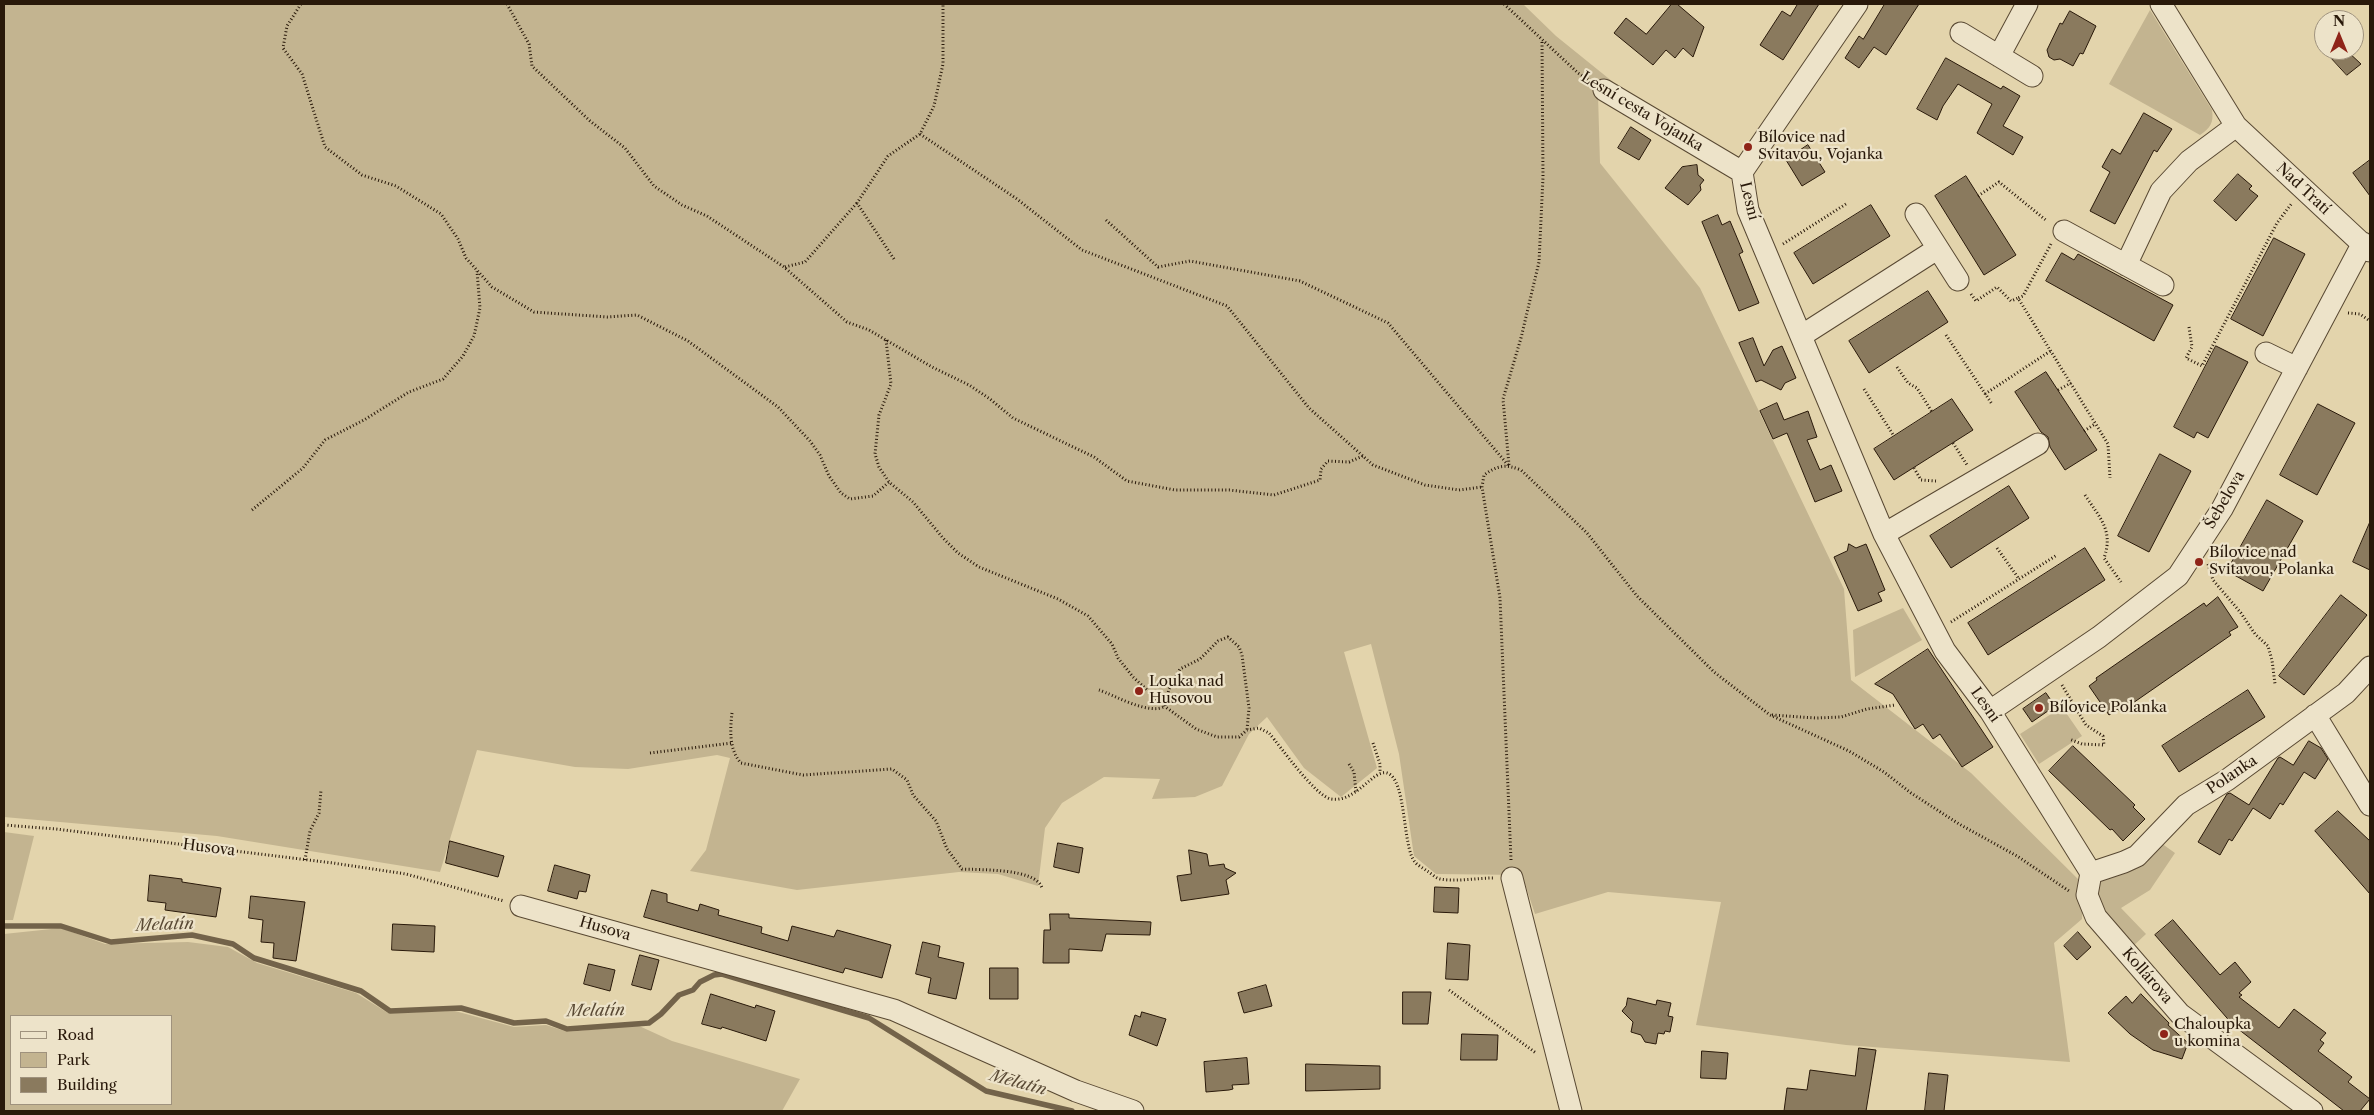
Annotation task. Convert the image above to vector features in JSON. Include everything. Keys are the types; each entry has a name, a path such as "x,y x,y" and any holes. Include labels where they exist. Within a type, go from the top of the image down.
{"street":[{"name":"Lesní","path":"1857,4 1742,172 1748,210 1884,534 1946,651 1990,711 2091,873"},
{"path":"1999,56 2028,4"},
{"name":"Nad Tratí","path":"2162,4 2236,126 2366,247"},
{"path":"1961,33 2032,76"},
{"name":"Lesní cesta Vojanka","path":"1604,90 1742,172"},
{"path":"2126,265 2161,191 2189,161 2236,126"},
{"path":"1916,214 1958,280"},
{"path":"2061,229 2162,285"},
{"name":"Šebelova","path":"1990,711 2099,638 2178,576 2222,509 2297,368 2366,247"},
{"path":"1801,336 1938,249"},
{"path":"2266,353 2297,368"},
{"path":"1884,534 2038,444"},
{"name":"Polanka","path":"2091,873 2137,856 2186,805 2227,780 2346,694 2370,667"},
{"path":"2315,715 2370,805"},
{"path":"2086,895 2091,873"},
{"path":"1512,878 1571,1111"},
{"name":"Kollárova","path":"2086,895 2096,918 2180,1014 2312,1111"},
{"name":"Husova","path":"522,906 894,1010 1076,1091 1133,1111"}],"path":[{"path":"301,4 287,26 283,48 302,74 325,147 362,175 396,186 441,214 458,239 466,258 492,288 534,312 607,316 637,315 688,341 778,407 810,441 820,454 829,476 841,493 850,499 873,496 889,482"},
{"path":"507,4 529,44 532,66 584,116 625,148 654,186 682,205 707,216 784,268 847,322 868,330 969,385 1013,418 1094,457 1127,481 1175,490 1228,490 1274,495 1320,480 1321,469 1328,461 1348,462 1363,456"},
{"path":"784,268 805,262 857,203 888,156 920,134 934,106 943,64 944,4"},
{"name":"Lesní cesta Vojanka","path":"1504,4 1578,73 1604,90"},
{"path":"1509,466 1503,400 1521,338 1539,262 1544,177 1542,40"},
{"path":"920,134 1017,199 1082,250 1227,306 1309,408 1373,465 1425,484 1459,490 1482,487"},
{"path":"1958,280 1963,283 1976,301 1997,287 2011,301 2024,296 2061,229 2044,220 1999,182 1978,196"},
{"path":"857,203 894,259"},
{"path":"1782,245 1846,204"},
{"path":"1106,220 1158,267 1190,261 1300,281 1388,323 1509,466"},
{"path":"2189,327 2192,347 2186,358 2202,366 2277,223"},
{"path":"252,510 303,468 325,440 364,420 409,392 443,379 463,356 474,336 480,308 477,270"},
{"path":"2018,298 2052,350 2108,444 2110,478"},
{"path":"2347,312 2360,314 2370,321"},
{"path":"1946,335 1992,404"},
{"path":"886,340 891,384 879,415 875,454 881,472 889,482 908,497 943,538 970,562 1058,599 1088,616 1112,644 1124,668 1165,706 1196,728 1212,736 1239,737 1247,730 1259,728 1269,733 1317,792 1328,799 1341,800 1356,793 1380,773 1387,773 1393,777 1403,807 1410,852 1415,862 1438,879 1512,878 1500,598 1482,487 1484,474 1496,466 1509,466 1521,470 1587,533 1637,596 1714,672 1770,715 1849,751 1884,772 1911,793 1959,824 2017,856 2066,890 2086,895"},
{"path":"1985,394 2052,350"},
{"path":"1897,367 1908,383 1917,388 1932,412"},
{"path":"2058,390 2071,383"},
{"path":"1864,389 1894,436"},
{"path":"2084,431 2095,424"},
{"path":"1953,443 1971,472"},
{"path":"1914,468 1921,480 1940,481"},
{"path":"2085,494 2107,530 2108,546 2104,558 2121,582"},
{"path":"1997,548 2019,579"},
{"path":"1946,625 2058,555"},
{"path":"2208,564 2213,580 2256,634 2268,646 2275,684"},
{"path":"1165,706 1169,689 1180,669 1200,659 1218,641 1228,637 1239,647 1242,655 1249,708 1247,730"},
{"path":"2057,679 2086,725 2103,736 2104,745 2082,744 2069,739"},
{"path":"1098,690 1145,708 1161,708 1165,706"},
{"path":"1770,715 1816,718 1841,717 1867,708 1895,705"},
{"path":"732,713 732,743 736,758 741,763 765,766 803,776 892,770 907,780 913,795 936,821 947,849 962,869 1022,874 1041,883 1042,888"},
{"path":"650,753 732,743"},
{"path":"1373,743 1380,764 1380,773"},
{"path":"1348,764 1354,772 1356,793"},
{"path":"305,860 310,831 319,813 321,790"},
{"name":"Husova","path":"4,825 56,829 406,874 522,906"},
{"path":"1449,990 1561,1071"}],"green space":[{"path":"4,4 1523,4 1556,36 1613,82 1598,95 1600,163 1700,288 1844,589 1851,680 1971,773 2083,884 2082,919 2054,943 2070,1062 1846,1045 1696,1025 1721,902 1608,892 1535,914 1522,875 1436,874 1414,856 1399,754 1371,644 1344,652 1377,768 1341,797 1304,768 1267,717 1249,734 1222,786 1195,797 1152,799 1160,779 1104,777 1062,803 1045,828 1038,886 998,874 959,872 797,890 690,871 706,850 730,758 717,755 628,769 575,767 477,750 440,872 217,836 4,817"},
{"path":"2150,10 2212,110 2210,125 2200,135 2109,84"},
{"path":"1903,608 1922,640 1855,677 1853,630"},
{"path":"2062,707 2082,736 2039,764 2020,734"},
{"path":"4,832 34,836 13,920 4,920"},
{"path":"2161,843 2175,853 2150,890 2121,908 2146,934 2130,949 2101,912 2094,887 2101,879"},
{"path":"61,928 105,944 188,942 228,947 257,963 356,993 388,1013 455,1011 514,1027 546,1025 568,1032 637,1025 672,1041 800,1079 782,1111 4,1111 4,934"}],"building":[{"path":"1672,4 1677,4 1704,27 1693,57 1683,48 1675,58 1666,50 1653,65 1614,33 1626,18 1646,34"},
{"path":"1798,4 1819,4 1783,60 1760,45 1782,11 1790,16"},
{"path":"1885,4 1919,4 1886,55 1874,47 1859,68 1845,58 1859,36 1863,39"},
{"path":"2070,11 2096,26 2083,54 2080,53 2073,66 2060,59 2054,60 2049,57 2047,50 2060,23 2062,24"},
{"path":"1946,58 2001,89 2003,86 2020,96 2003,126 2023,137 2013,155 1977,133 1992,104 1958,84 1943,106 1937,120 1917,109"},
{"path":"2333,60 2357,60 2361,64 2347,75"},
{"path":"2144,113 2172,129 2157,152 2154,150 2115,224 2090,211 2110,172 2102,167 2112,149 2120,154"},
{"path":"1631,127 1651,140 1639,160 1618,148"},
{"path":"1808,145 1825,172 1802,186 1786,160"},
{"path":"2370,160 2370,196 2353,173"},
{"path":"1697,165 1698,175 1704,180 1700,185 1701,190 1688,205 1665,188 1682,167"},
{"path":"2238,174 2252,186 2249,189 2258,196 2236,221 2214,201"},
{"path":"1966,176 2016,255 1984,275 1935,196"},
{"path":"1871,205 1890,236 1813,284 1794,253"},
{"path":"1718,215 1722,225 1730,221 1743,252 1739,254 1759,303 1739,311 1702,222"},
{"path":"2274,238 2305,254 2263,336 2231,319"},
{"path":"2062,253 2074,260 2078,254 2173,305 2154,341 2046,281"},
{"path":"1928,291 1948,322 1869,373 1849,341"},
{"path":"1753,338 1764,366 1773,350 1782,346 1796,378 1785,383 1781,390 1761,380 1756,382 1739,343"},
{"path":"2216,346 2248,362 2208,438 2197,432 2194,438 2174,427"},
{"path":"2046,372 2097,450 2065,470 2050,447 2048,437 2041,432 2015,392"},
{"path":"1952,399 1973,430 1894,480 1874,449"},
{"path":"1777,403 1784,420 1808,411 1817,437 1807,440 1820,470 1831,465 1842,491 1815,502 1787,433 1773,439 1760,411"},
{"path":"2318,404 2355,423 2317,495 2280,475"},
{"path":"2160,454 2191,471 2149,552 2118,536"},
{"path":"2009,486 2029,518 1951,568 1930,536"},
{"path":"2267,500 2303,521 2263,591 2227,571"},
{"path":"2370,522 2370,570 2353,562"},
{"path":"1849,544 1856,548 1866,544 1885,590 1878,593 1882,601 1858,611 1834,557 1847,551"},
{"path":"2085,548 2105,580 1988,655 1968,623"},
{"path":"2341,595 2367,615 2304,695 2279,676"},
{"path":"2218,597 2238,627 2229,632 2231,635 2120,712 2118,709 2109,715 2089,686 2097,680 2096,678 2204,603 2206,606"},
{"path":"1928,649 1993,747 1962,767 1940,734 1933,739 1923,724 1915,729 1893,694 1875,684"},
{"path":"2248,690 2265,717 2179,772 2162,746"},
{"name":"Bílovice Polanka","path":"2046,693 2055,706 2032,722 2023,709"},
{"path":"2309,741 2321,748 2328,759 2315,779 2304,772 2283,805 2280,803 2270,819 2253,808 2232,841 2229,839 2220,855 2198,842 2227,794 2230,793 2249,805 2278,758 2280,757 2293,765"},
{"path":"2073,746 2135,805 2133,807 2145,819 2123,841 2049,771"},
{"path":"2338,811 2370,841 2370,894 2315,831"},
{"path":"450,841 504,856 498,877 446,863"},
{"path":"1058,843 1083,848 1079,873 1054,867"},
{"path":"1189,850 1207,854 1209,866 1224,864 1225,868 1236,873 1226,880 1229,894 1181,901 1177,876 1191,874"},
{"path":"555,865 590,875 586,892 579,891 577,899 548,891"},
{"path":"150,875 182,879 182,882 221,888 216,917 165,910 166,903 148,901"},
{"path":"1435,887 1459,888 1458,913 1434,912"},
{"path":"652,890 667,894 667,902 698,911 700,904 719,910 718,915 762,927 761,933 788,941 792,926 834,937 837,930 891,945 882,978 845,968 843,973 644,917"},
{"path":"251,896 305,902 296,961 273,958 274,943 261,942 263,920 249,918"},
{"path":"1050,914 1069,914 1069,918 1151,922 1150,935 1106,934 1102,951 1069,949 1069,963 1043,963 1044,930 1050,930"},
{"path":"2173,920 2220,975 2235,962 2251,982 2239,993 2242,995 2239,997 2279,1028 2294,1009 2326,1033 2320,1040 2324,1043 2318,1051 2352,1077 2348,1082 2370,1099 2360,1111 2344,1111 2233,1025 2155,935"},
{"path":"393,924 435,926 434,952 392,950"},
{"path":"2078,932 2091,947 2077,960 2064,946"},
{"path":"923,942 940,946 938,957 964,963 956,999 928,993 931,978 916,974"},
{"path":"1448,943 1470,945 1468,980 1446,979"},
{"path":"640,955 659,960 651,990 632,985"},
{"path":"589,964 615,970 610,991 584,984"},
{"path":"990,968 1018,968 1018,999 990,999"},
{"path":"1266,985 1272,1006 1244,1013 1238,993"},
{"path":"1403,992 1431,992 1428,1024 1403,1024"},
{"path":"711,994 755,1008 756,1005 775,1011 766,1041 722,1027 721,1029 702,1024"},
{"path":"2141,994 2169,1023 2168,1025 2188,1043 2182,1059 2153,1050 2130,1034 2108,1013 2126,996 2132,1003"},
{"path":"1628,998 1656,1005 1657,1000 1671,1003 1668,1016 1673,1017 1670,1032 1658,1033 1656,1044 1645,1042 1641,1035 1631,1032 1633,1022 1622,1011 1626,1006"},
{"path":"1142,1012 1166,1019 1157,1046 1129,1035 1135,1015 1140,1017"},
{"path":"1462,1034 1498,1035 1497,1060 1461,1060"},
{"path":"1859,1048 1876,1050 1866,1111 1784,1111 1787,1088 1807,1090 1810,1070 1855,1076"},
{"path":"1702,1051 1728,1053 1726,1079 1701,1078"},
{"path":"1247,1058 1249,1084 1232,1085 1233,1089 1229,1090 1206,1092 1204,1062"},
{"path":"1306,1064 1380,1066 1380,1089 1306,1091"},
{"path":"1929,1073 1948,1075 1944,1111 1925,1111"}],"waterway":[{"name":"Melatín","path":"4,926 61,926 111,942 192,935 233,944 254,958 361,991 390,1011 461,1008 514,1023 546,1021 567,1029 649,1023 661,1014 679,995 693,990 700,982 714,975 722,974 869,1018 986,1091 1072,1111"}],"place":[{"name":"Bílovice nad Svitavou, Vojanka","path":"1748,147"},
{"name":"Bílovice nad Svitavou, Polanka","path":"2199,562"},
{"name":"Louka nad Husovou","path":"1139,691"},
{"name":"Bílovice Polanka","path":"2039,708"},
{"name":"Chaloupka u komina","path":"2164,1034"}]}
